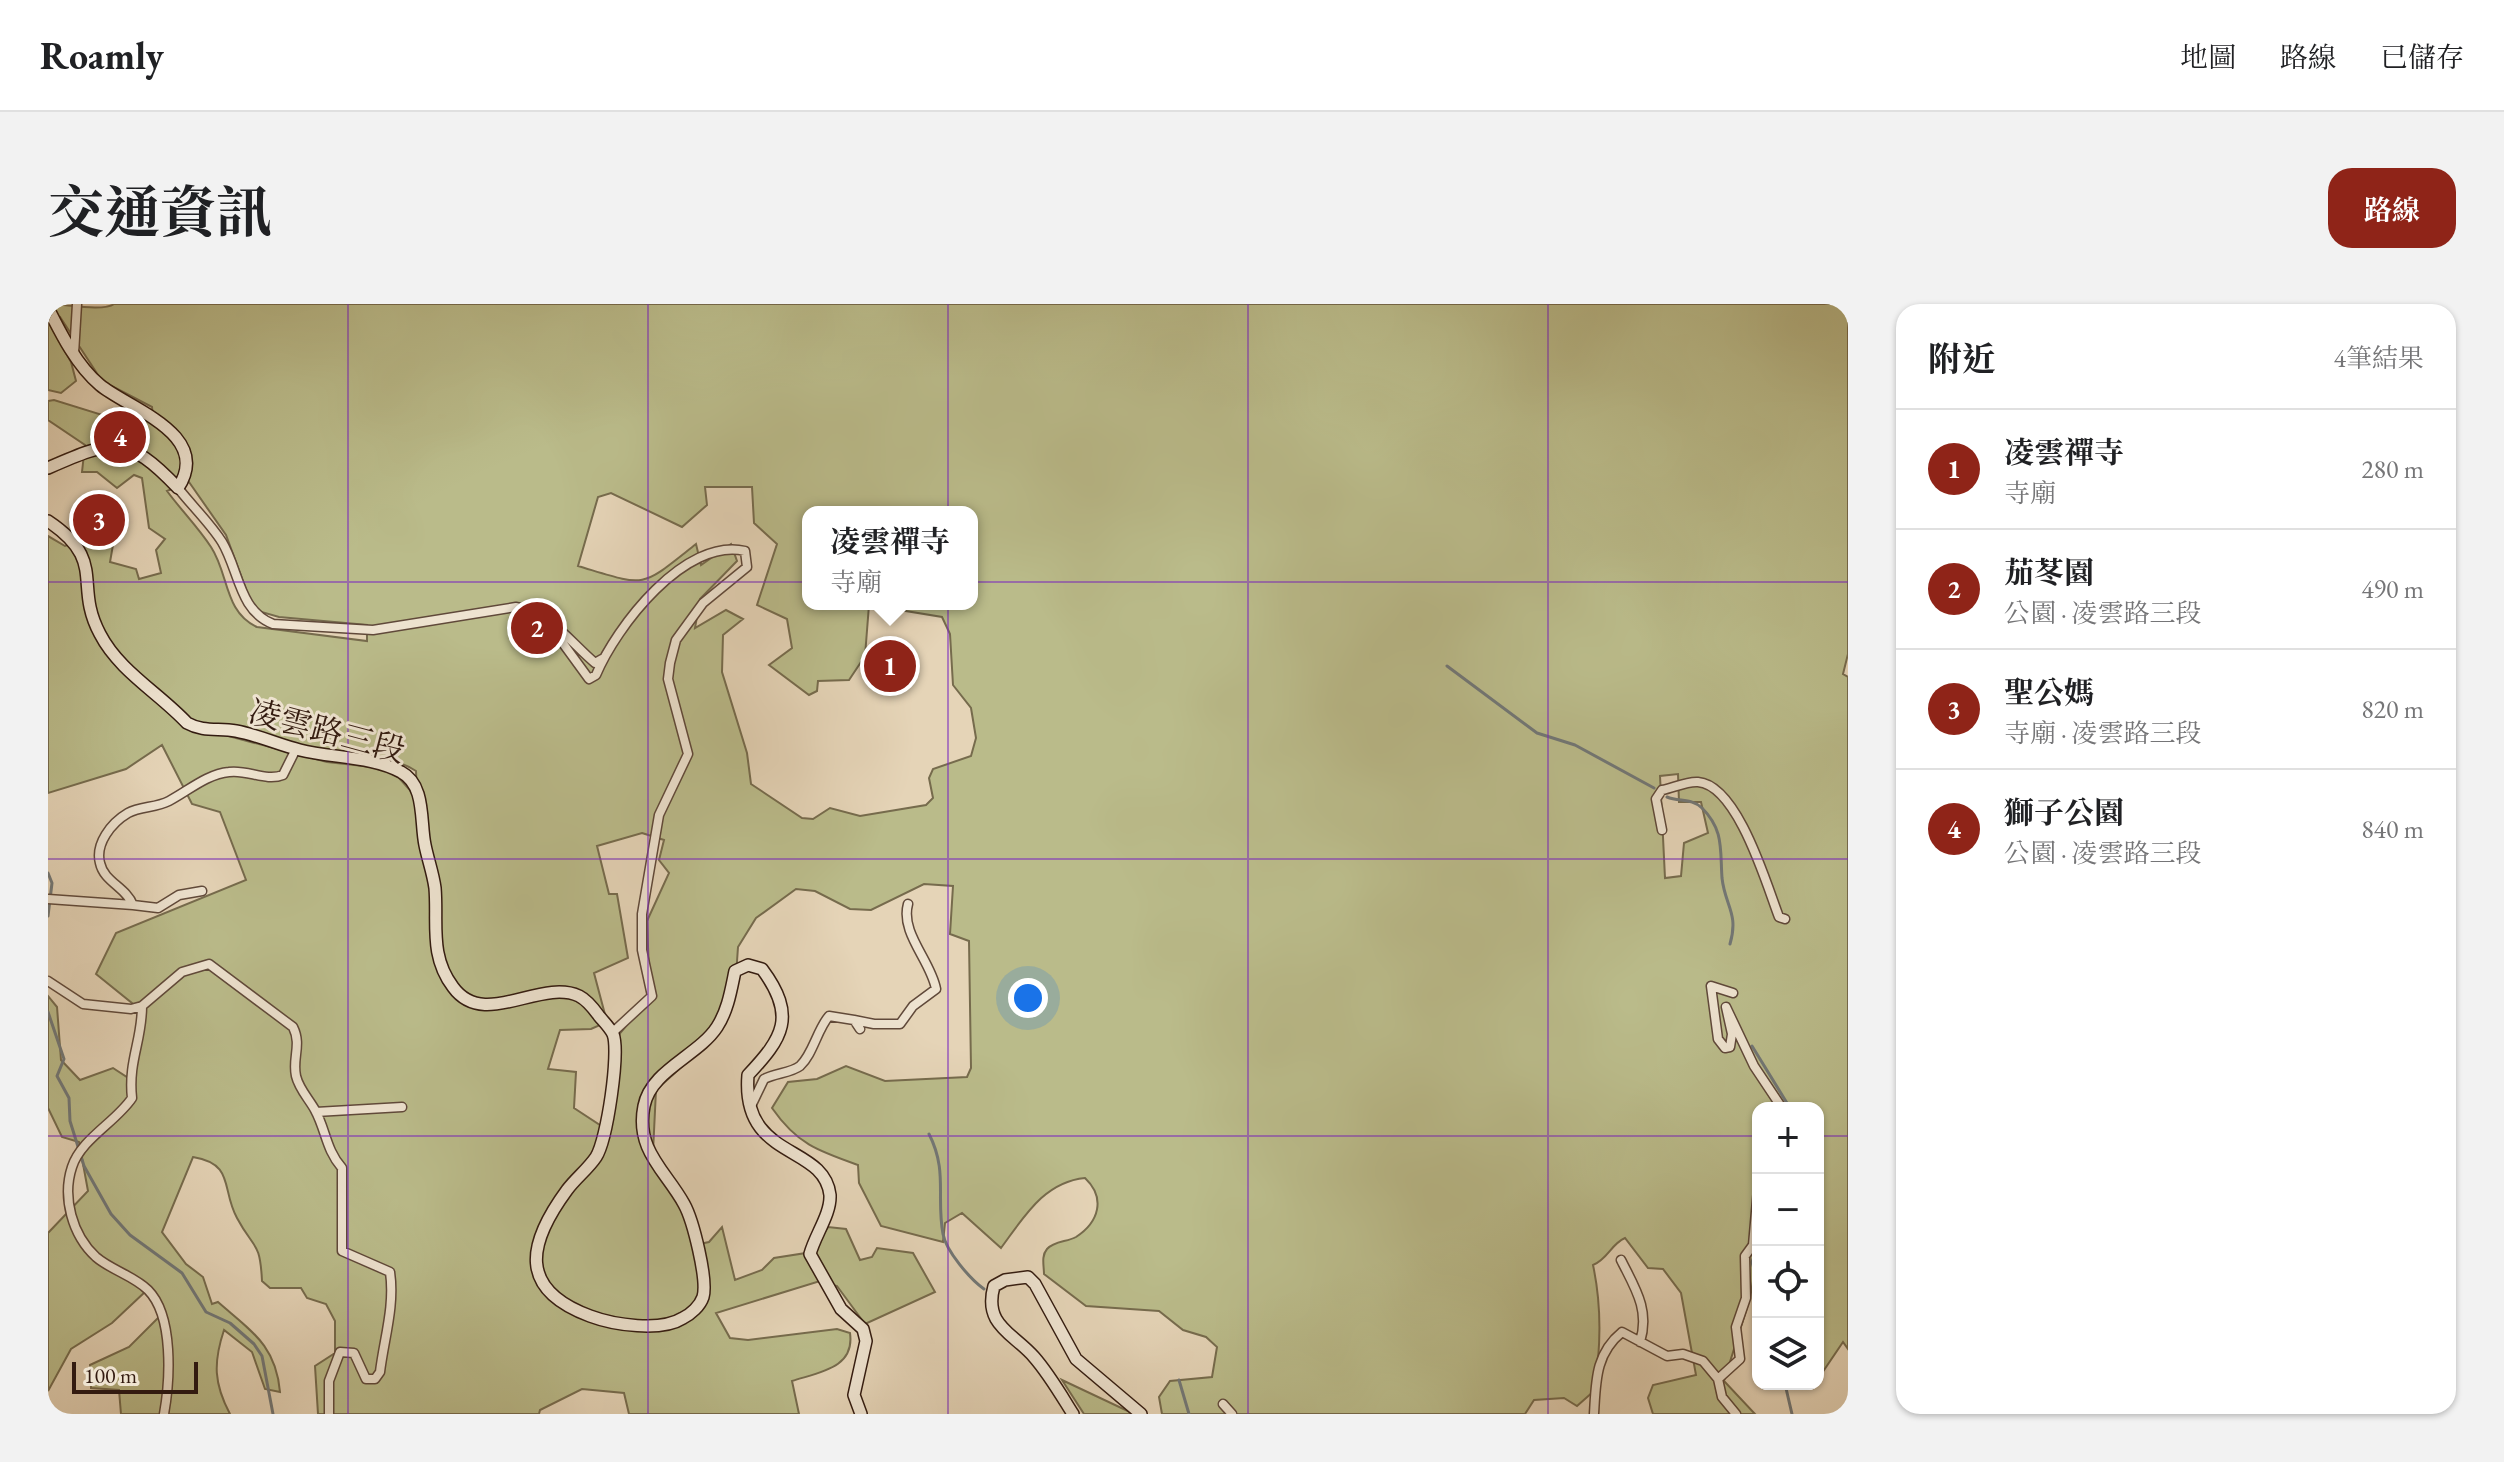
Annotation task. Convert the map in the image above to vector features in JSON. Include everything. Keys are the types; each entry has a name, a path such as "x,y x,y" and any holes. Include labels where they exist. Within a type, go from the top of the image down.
{"street":[{"path":"74,354 77,304"},
{"path":"48,308 74,354 97,383 137,405 169,431 187,460 186,475 178,488"},
{"path":"48,468 99,446 122,447 154,464 221,541 250,608 259,619 273,624 373,630 516,607 531,609 562,630 595,663 603,658"},
{"name":"凌雲路三段","path":"48,521 80,547 99,633 137,678 199,730 235,731 296,749 378,765 401,772 412,781 420,802 424,844 434,886 434,940 451,985 462,997 490,1004 573,994 590,1005 612,1033"},
{"path":"546,620 589,679 596,675 603,658 634,614 660,585 713,551 745,551 747,567 703,603 676,640 668,679 688,754 659,815 642,914 642,950 652,996 612,1033 615,1053 598,1153 564,1195 535,1249 534,1262 549,1291 580,1312 599,1319 667,1325 692,1312 701,1301 703,1281 691,1218 683,1202 652,1162 645,1144 644,1102 653,1086 717,1027 728,1004 735,971 753,965 765,973 783,1022 776,1045 748,1075 750,1112 758,1128 817,1170 830,1194 828,1208 810,1254 841,1309 863,1329 866,1341 854,1395 861,1414"},
{"path":"133,905 129,893 106,876 100,867 103,838 115,824 129,812 166,803 226,772 275,778 283,775 296,749"},
{"path":"1662,830 1656,799 1662,790 1698,782 1708,785 1729,804 1741,825 1779,917 1785,919"},
{"path":"52,899 158,908 179,895 202,891"},
{"path":"750,1112 764,1079 798,1067 804,1061 819,1027 829,1016 874,1024 900,1024 913,1006 936,989 909,926 908,904"},
{"path":"50,982 66,996 83,1004 131,1009 142,1006 182,972 209,964 293,1027 300,1041 295,1073 316,1112 330,1155 342,1168 342,1251 390,1272 392,1299 380,1372 375,1379 366,1379 354,1353 340,1352 329,1381 329,1414"},
{"path":"1733,993 1711,986 1718,1039 1725,1048 1730,1047 1732,1034 1726,1007 1754,1066 1778,1102"},
{"path":"142,1006 142,1031 130,1061 132,1098 77,1158 67,1200 71,1217 94,1255 148,1290 162,1320 170,1383 164,1414"},
{"path":"854,1020 860,1029"},
{"path":"316,1112 402,1107"},
{"path":"1718,1379 1740,1359 1736,1327 1746,1298 1745,1256 1752,1246"},
{"path":"1621,1260 1643,1304 1645,1326 1640,1342"},
{"path":"1073,1414 1033,1356 1002,1332 995,1321 994,1286 1005,1280 1028,1277 1035,1284 1076,1359 1141,1414"},
{"path":"1594,1414 1597,1365 1622,1332 1667,1356 1683,1354 1703,1361 1718,1379 1722,1397 1736,1414"},
{"path":"1223,1404 1232,1414"}],"green space":[{"path":"48,304 93,308 114,304 1848,304 1848,654 1843,674 1848,677 1848,1349 1843,1342 1824,1370 1824,1102 1752,1102 1752,1287 1724,1381 1755,1414 1653,1414 1648,1398 1653,1385 1696,1375 1681,1293 1663,1269 1648,1268 1625,1238 1593,1265 1599,1312 1596,1375 1594,1391 1577,1406 1564,1398 1534,1400 1525,1414 1162,1414 1159,1397 1170,1381 1212,1377 1217,1347 1206,1337 1183,1330 1159,1311 1086,1306 1044,1274 1043,1258 1047,1249 1076,1237 1094,1217 1096,1194 1085,1178 1058,1186 1046,1194 1027,1213 1001,1248 962,1213 945,1223 943,1242 881,1226 859,1183 858,1165 809,1145 790,1130 772,1108 788,1082 817,1079 846,1066 885,1081 967,1077 971,1068 969,941 950,934 953,886 924,884 871,910 850,909 815,891 796,889 756,918 738,947 735,990 698,1052 656,1090 653,1152 699,1244 709,1242 722,1227 735,1280 762,1270 774,1258 812,1252 828,1227 846,1229 860,1260 872,1257 877,1248 913,1253 935,1292 865,1324 837,1286 820,1281 716,1313 730,1338 748,1340 837,1329 850,1333 850,1345 841,1361 824,1371 792,1381 799,1414 629,1414 624,1393 582,1389 540,1410 539,1414 318,1414 315,1366 335,1353 335,1321 326,1304 307,1298 301,1288 270,1288 262,1281 258,1251 237,1218 225,1179 215,1165 193,1157 162,1232 186,1264 203,1277 212,1304 218,1302 260,1340 273,1362 280,1392 265,1389 252,1352 224,1330 217,1373 230,1414 121,1414 119,1390 91,1388 90,1365 129,1347 164,1312 146,1291 112,1323 71,1349 48,1391 48,1233 88,1191 79,1142 62,1137 48,1108 48,996 57,1007 61,1060 80,1080 113,1068 130,1079 143,1012 96,974 116,933 246,880 220,812 192,804 162,745 126,769 48,793 48,536 65,546 106,532 113,545 110,562 136,569 139,579 161,573 156,550 165,539 149,528 142,478 134,475 117,488 97,472 82,472 85,445 48,420 48,401 54,400 102,415 121,408 153,417 152,407 102,381 60,317 48,321","holes":["189,482 226,535 250,600 258,611 279,617 367,625 367,641 257,627 246,620 233,602 211,547 167,491","705,487 752,487 754,523 777,544 757,605 787,619 792,648 769,665 809,695 817,691 818,681 849,680 865,656 869,610 802,610 802,506 978,506 978,610 899,610 942,617 950,634 953,685 971,708 976,738 971,756 933,769 929,778 933,798 926,805 860,816 830,808 813,819 802,818 751,784 747,753 722,672 723,635 743,619 726,610 695,628 700,599 737,561 731,544 701,565 696,544 663,569 642,580 618,578 578,566 598,497 611,493 682,527 707,505","235,725 313,750 392,760 404,765 416,771 417,798 391,769 327,762 228,736","1678,774 1679,802 1701,802 1708,833 1684,843 1681,876 1665,878 1660,776","642,833 664,840 659,860 669,873 647,921 650,997 612,1043 603,1127 574,1108 576,1072 548,1069 560,1030 591,1029 607,1022 594,973 628,958 617,894 609,894 597,846"]},
{"path":"48,321 71,362 76,381 61,393 48,390"},
{"path":"1062,1380 1134,1414 1084,1414"}],"waterway":[{"path":"1447,666 1537,733 1575,745 1654,788"},
{"path":"1667,797 1698,805 1714,824 1720,840 1722,878 1732,917 1730,944"},
{"path":"48,873 52,883 48,916"},
{"path":"48,1012 64,1059 57,1076 69,1098 70,1121 84,1166 111,1214 130,1235 182,1273 206,1312 230,1323 254,1344 262,1356 273,1414"},
{"path":"1752,1046 1786,1102"},
{"path":"929,1134 940,1172 941,1221 945,1241 959,1264 984,1289"},
{"path":"1179,1380 1189,1414"},
{"path":"1786,1390 1792,1414"}],"place":[{"name":"獅子公園","path":"120,437"},
{"name":"聖公媽","path":"99,520"},
{"name":"茄苳園","path":"537,628"},
{"name":"凌雲禪寺","path":"890,666"}]}
